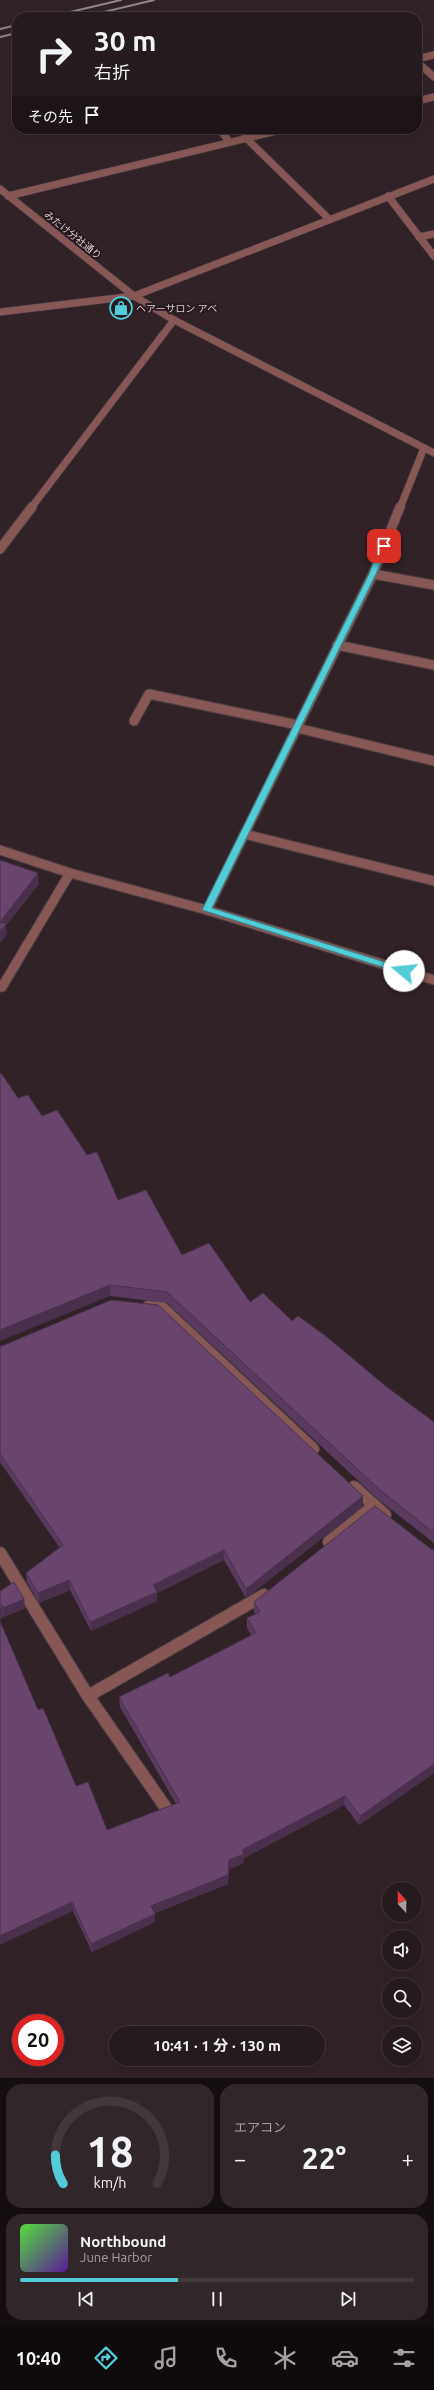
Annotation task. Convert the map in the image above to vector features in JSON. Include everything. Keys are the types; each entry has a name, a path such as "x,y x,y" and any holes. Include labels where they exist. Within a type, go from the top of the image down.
{"street":[{"path":"422,59 434,55"},
{"path":"422,65 434,77"},
{"path":"422,100 434,97"},
{"path":"223,134 229,141"},
{"path":"8,196 260,134"},
{"path":"245,137 329,219"},
{"path":"0,312 134,296 434,179"},
{"name":"みたけ分社通り","path":"0,189 134,296 174,320 325,395 434,452"},
{"path":"388,196 434,256"},
{"path":"419,237 434,234"},
{"path":"0,549 174,320"},
{"path":"207,910 373,574 424,448"},
{"path":"373,574 434,585"},
{"path":"337,645 434,665"},
{"path":"134,721 149,694 297,727 434,762"},
{"path":"244,834 434,881"},
{"path":"0,850 70,873 207,910 434,980"},
{"path":"0,987 2,988 70,873"},
{"path":"140,1306 162,1308 322,1458"},
{"path":"345,1479 374,1506 392,1520"},
{"path":"321,1549 374,1506"},
{"path":"0,1553 88,1696 166,1808"},
{"path":"88,1696 256,1602 273,1588"}],"building":[{"path":"0,860 38,873 0,922"},
{"path":"0,922 6,924 0,932"},
{"path":"0,1073 18,1098 28,1095 42,1116 57,1110 87,1155 97,1152 118,1200 146,1190 182,1255 209,1243 250,1302 263,1293 292,1321 298,1316 327,1337 388,1388 434,1422 434,1533 380,1490 167,1292 110,1285 0,1330"},
{"path":"111,1300 158,1305 363,1496 246,1589 224,1550 153,1585 157,1592 90,1622 69,1580 38,1593 26,1573 63,1545 0,1454 0,1346"},
{"path":"375,1506 434,1550 434,1764 360,1816 345,1796 242,1850 244,1854 229,1860 228,1875 151,1906 155,1914 91,1944 72,1902 0,1936 0,1621 38,1710 43,1708 76,1786 88,1782 107,1830 180,1802 119,1697 168,1673 170,1677 256,1633 247,1618 260,1612 254,1602"},
{"path":"14,1582 24,1599 3,1608 0,1603 0,1591"}],"railway":[{"path":"70,12 121,0"},
{"path":"104,12 154,0"},
{"path":"0,29 12,26"},
{"path":"0,37 12,34"}],"place":[{"name":"ヘアーサロン アベ","path":"121,308"}],"route":[{"path":"384,546 373,574 207,910 404,971"}]}
